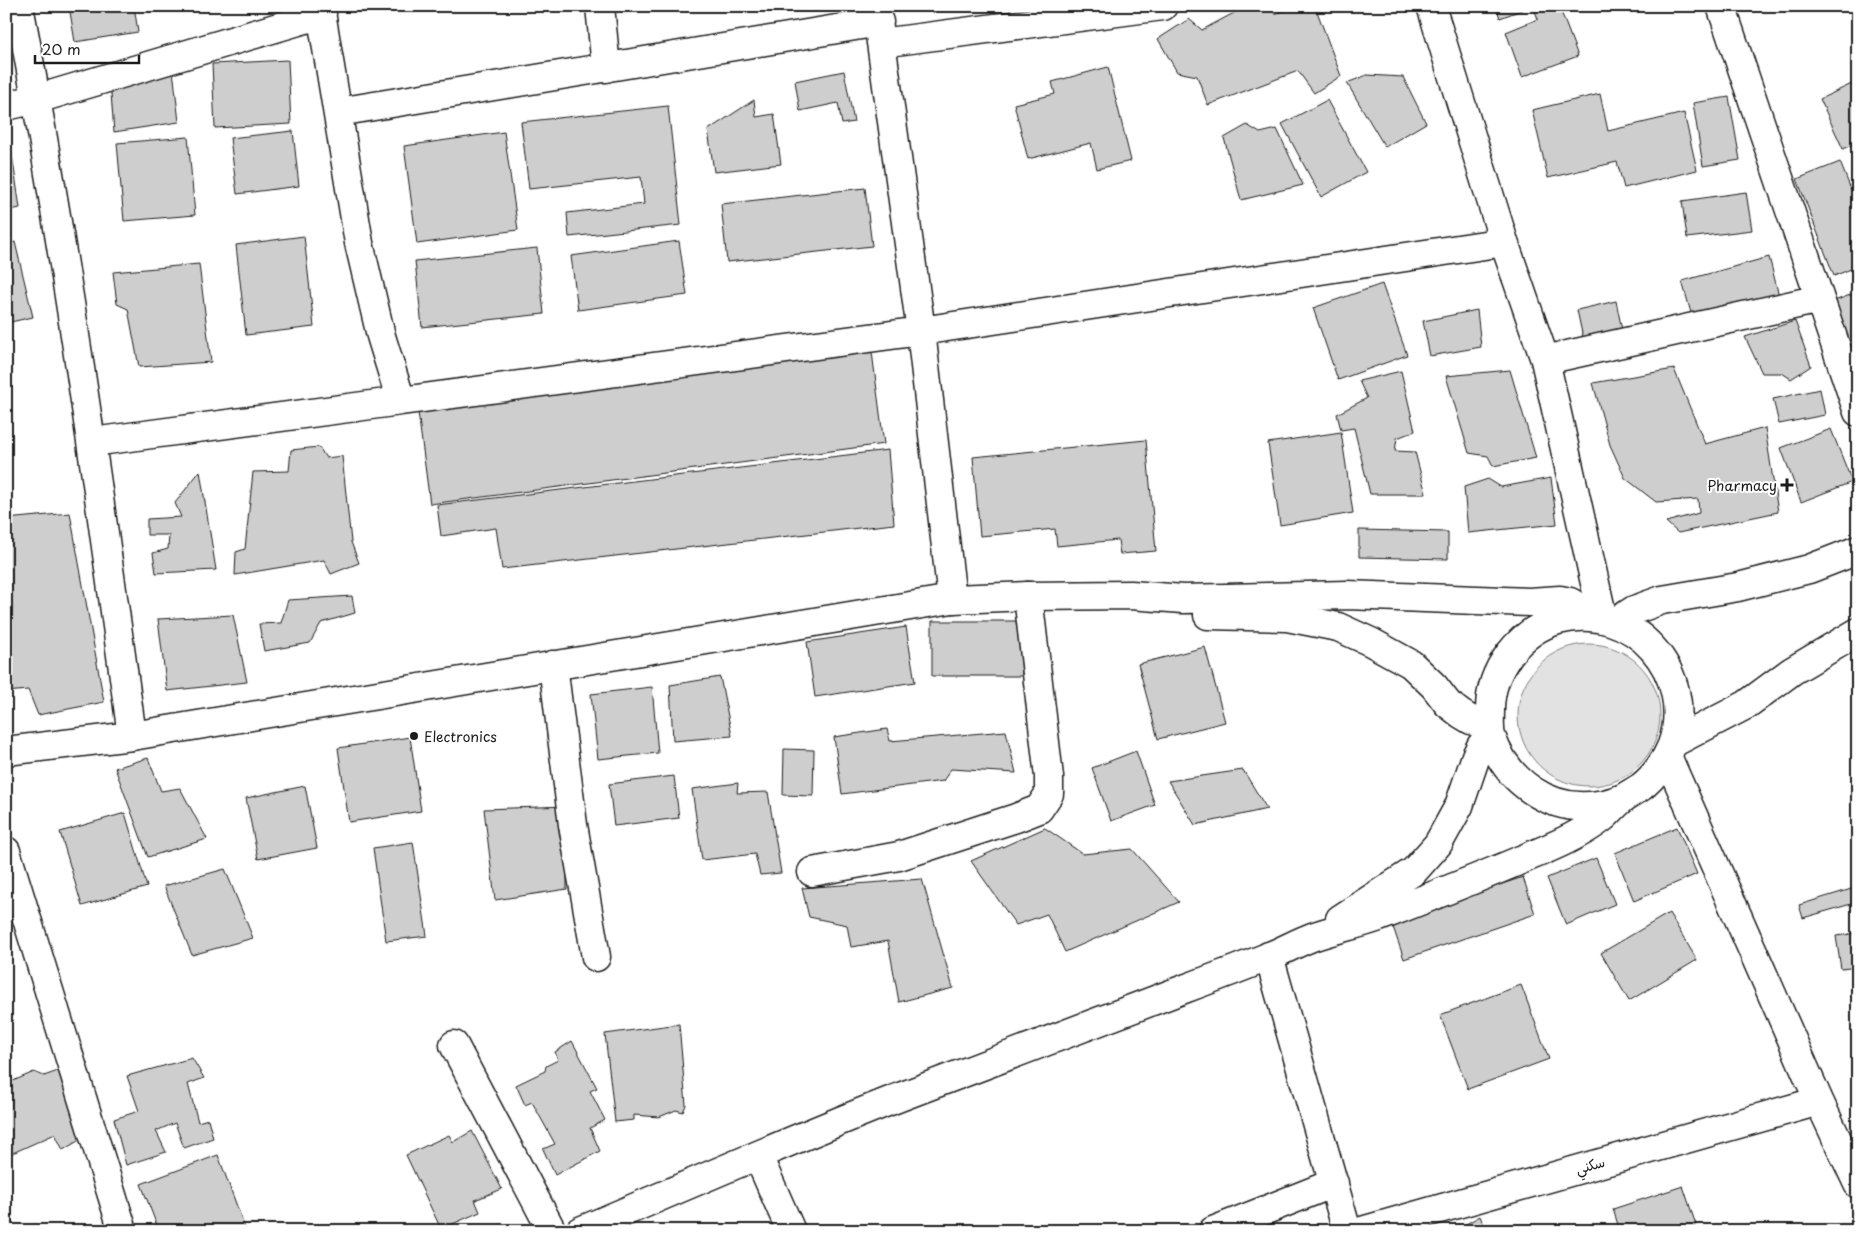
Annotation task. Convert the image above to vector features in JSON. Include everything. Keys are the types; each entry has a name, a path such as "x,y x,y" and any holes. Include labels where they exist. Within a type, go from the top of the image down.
{"street":[{"path":"19,6 37,99 92,442 132,736"},
{"path":"600,6 606,68"},
{"path":"338,112 879,24 1164,6"},
{"path":"1431,6 1504,242 1545,360 1601,619"},
{"path":"1721,6 1858,412"},
{"path":"6,106 37,99 321,10 359,243 381,336 401,401"},
{"path":"879,24 921,331 952,599"},
{"path":"92,442 921,331 1504,242"},
{"path":"1545,360 1820,300"},
{"path":"1623,798 1596,806 1569,806 1543,798 1520,782 1503,762 1491,732 1490,699 1497,672 1512,650 1533,631 1558,620 1601,619 1662,600 1738,587 1809,569 1858,550"},
{"path":"1131,595 1180,615 1287,617 1338,627 1371,642 1410,664 1434,686 1448,704 1491,732"},
{"path":"6,750 132,736 952,599 1131,595 1183,599 1347,595 1529,602 1560,600 1570,602 1601,619 1636,633 1655,650 1669,670 1676,694 1678,719 1670,749 1656,773 1640,788 1623,798 1601,819 1539,852 1472,881 1376,918 1312,938 895,1099 758,1156 614,1224 580,1231"},
{"path":"812,872 899,856 1038,809 1049,794 1050,777 1028,596"},
{"path":"1670,749 1746,705 1792,671 1858,632"},
{"path":"552,665 573,825 596,957"},
{"path":"1312,938 1414,870 1438,844 1460,806 1476,756 1491,732"},
{"path":"1670,749 1819,1101 1858,1184"},
{"path":"6,852 123,1231"},
{"path":"1269,956 1347,1231"},
{"path":"454,1045 552,1231"},
{"name":"سكني","path":"1362,1231 1819,1101"},
{"path":"758,1156 791,1231"},
{"path":"1212,1231 1334,1183"}],"shaded area":[{"path":"1589,644 1603,645 1616,649 1640,664 1655,688 1659,701 1659,729 1655,742 1640,766 1616,781 1603,785 1589,786 1575,785 1562,781 1538,766 1523,742 1519,729 1518,715 1519,701 1523,688 1538,664 1562,649 1575,645"}],"building":[{"path":"69,6 134,6 138,32 75,42"},
{"path":"394,6 439,6 394,10"},
{"path":"1247,6 1269,6 1275,14 1294,6 1315,6 1341,76 1314,93 1298,71 1208,105 1197,76 1177,72 1158,39 1189,19 1202,30"},
{"path":"1496,6 1532,6 1500,18"},
{"path":"1533,6 1559,6 1578,56 1522,77 1506,32 1538,19"},
{"path":"288,60 291,124 215,128 212,64"},
{"path":"1108,67 1131,161 1097,169 1091,143 1028,159 1014,104 1055,94 1052,82"},
{"path":"173,70 179,122 114,132 110,81"},
{"path":"844,71 854,122 842,124 838,103 800,111 795,81"},
{"path":"1367,75 1403,77 1426,123 1385,147 1347,83"},
{"path":"1858,81 1858,142 1843,149 1820,99"},
{"path":"1600,94 1608,131 1684,113 1697,170 1624,188 1617,162 1548,178 1532,110"},
{"path":"1729,97 1740,160 1703,166 1693,103"},
{"path":"754,100 756,117 774,114 781,164 714,172 708,130"},
{"path":"1327,100 1366,172 1321,197 1282,124"},
{"path":"668,106 681,225 569,237 567,213 644,204 641,177 529,189 521,122"},
{"path":"1247,125 1260,133 1277,129 1303,185 1241,200 1224,138"},
{"path":"6,128 8,128 20,208 6,211"},
{"path":"293,131 299,186 237,194 230,138"},
{"path":"504,132 518,230 417,244 404,146"},
{"path":"188,137 195,215 124,221 117,143"},
{"path":"1840,162 1858,207 1858,266 1834,276 1797,179"},
{"path":"865,188 872,246 727,262 721,204"},
{"path":"1746,192 1752,230 1687,238 1682,201"},
{"path":"304,236 314,327 246,335 236,245"},
{"path":"679,241 687,295 578,310 571,256"},
{"path":"15,242 33,317 6,323 6,244"},
{"path":"537,248 544,314 422,327 415,261"},
{"path":"1769,257 1779,296 1693,320 1682,281"},
{"path":"199,264 211,362 139,367 128,309 117,304 113,272"},
{"path":"1382,284 1407,355 1338,380 1313,308"},
{"path":"1858,292 1858,375 1829,303"},
{"path":"1616,301 1622,330 1583,338 1577,310"},
{"path":"1477,310 1481,347 1430,356 1423,321"},
{"path":"1795,321 1811,366 1791,379 1782,373 1762,373 1745,337"},
{"path":"872,352 884,444 430,504 418,412"},
{"path":"1674,369 1705,444 1765,428 1778,512 1678,533 1666,522 1699,513 1698,499 1656,502 1625,478 1610,445 1593,383"},
{"path":"1510,370 1536,458 1493,466 1488,456 1469,453 1446,376"},
{"path":"1401,371 1415,431 1397,438 1395,451 1415,452 1426,494 1370,494 1354,428 1341,430 1337,414 1367,398 1359,381"},
{"path":"1820,389 1825,415 1779,424 1773,399"},
{"path":"1831,429 1852,482 1801,502 1781,448"},
{"path":"1341,432 1353,513 1280,525 1268,443"},
{"path":"1146,440 1156,551 1120,554 1118,540 1057,546 1055,529 980,536 973,457"},
{"path":"319,447 326,458 342,456 351,542 359,563 331,574 324,560 235,575 236,552 245,549 253,472 289,471 291,450"},
{"path":"888,450 894,524 502,569 496,528 441,536 437,505"},
{"path":"200,471 216,570 156,573 153,553 168,549 169,535 147,535 147,519 181,517 175,503"},
{"path":"1551,478 1557,524 1468,533 1464,487 1488,479 1501,487"},
{"path":"70,513 104,702 38,715 28,690 6,692 6,519"},
{"path":"1359,530 1448,532 1448,559 1359,557"},
{"path":"352,596 355,613 321,623 310,643 264,651 259,624 281,623 288,600"},
{"path":"233,615 247,682 167,691 158,619"},
{"path":"932,621 1021,621 1022,676 932,676"},
{"path":"906,627 915,682 815,697 807,642"},
{"path":"1205,647 1225,722 1158,739 1138,664"},
{"path":"720,677 732,736 673,741 670,685"},
{"path":"652,687 658,753 598,759 591,694"},
{"path":"887,729 890,741 1006,731 1016,773 951,769 943,781 842,794 834,737"},
{"path":"410,737 421,811 349,822 338,748"},
{"path":"784,749 814,750 813,796 783,795"},
{"path":"1136,751 1155,805 1111,821 1092,768"},
{"path":"148,758 161,791 180,788 207,839 148,857 115,768"},
{"path":"1243,770 1267,809 1195,825 1168,781"},
{"path":"674,776 679,818 614,826 609,784"},
{"path":"738,783 737,793 768,792 781,873 760,875 755,854 702,860 692,789"},
{"path":"305,786 317,848 258,859 246,798"},
{"path":"567,806 567,889 495,900 484,809"},
{"path":"125,813 147,887 82,906 60,832"},
{"path":"1677,827 1697,874 1634,901 1615,853"},
{"path":"1045,828 1083,854 1132,849 1179,902 1065,952 1047,914 1016,925 971,861"},
{"path":"413,842 427,936 386,941 373,848"},
{"path":"1596,858 1615,904 1566,925 1547,878"},
{"path":"225,869 253,938 192,955 164,886"},
{"path":"1523,877 1535,914 1404,959 1391,921"},
{"path":"922,879 953,988 899,1002 888,941 851,947 847,925 809,917 802,888"},
{"path":"1858,887 1858,902 1803,918 1799,905"},
{"path":"1669,913 1697,960 1629,1001 1601,953"},
{"path":"1858,933 1858,967 1841,969 1836,936"},
{"path":"1521,985 1549,1059 1468,1089 1440,1015"},
{"path":"679,1024 686,1105 683,1112 676,1110 659,1117 634,1115 634,1120 615,1122 605,1034"},
{"path":"572,1041 597,1088 590,1091 605,1120 590,1128 600,1151 555,1175 543,1149 555,1144 532,1102 525,1105 516,1085 545,1071 546,1066 558,1060 555,1052"},
{"path":"192,1058 204,1078 188,1084 198,1122 208,1119 213,1138 184,1148 175,1123 156,1131 166,1152 126,1165 114,1119 139,1111 127,1076"},
{"path":"58,1071 83,1138 63,1150 55,1134 6,1156 6,1084 34,1072 44,1076"},
{"path":"472,1131 502,1189 475,1200 480,1212 441,1229 406,1155 449,1135 453,1142"},
{"path":"218,1155 245,1228 239,1231 159,1231 141,1184"},
{"path":"1683,1186 1698,1231 1620,1231 1613,1209"},
{"path":"1480,1216 1486,1231 1454,1231"}],"place":[{"name":"Pharmacy","path":"1787,485"},
{"name":"Electronics","path":"414,736"}]}
